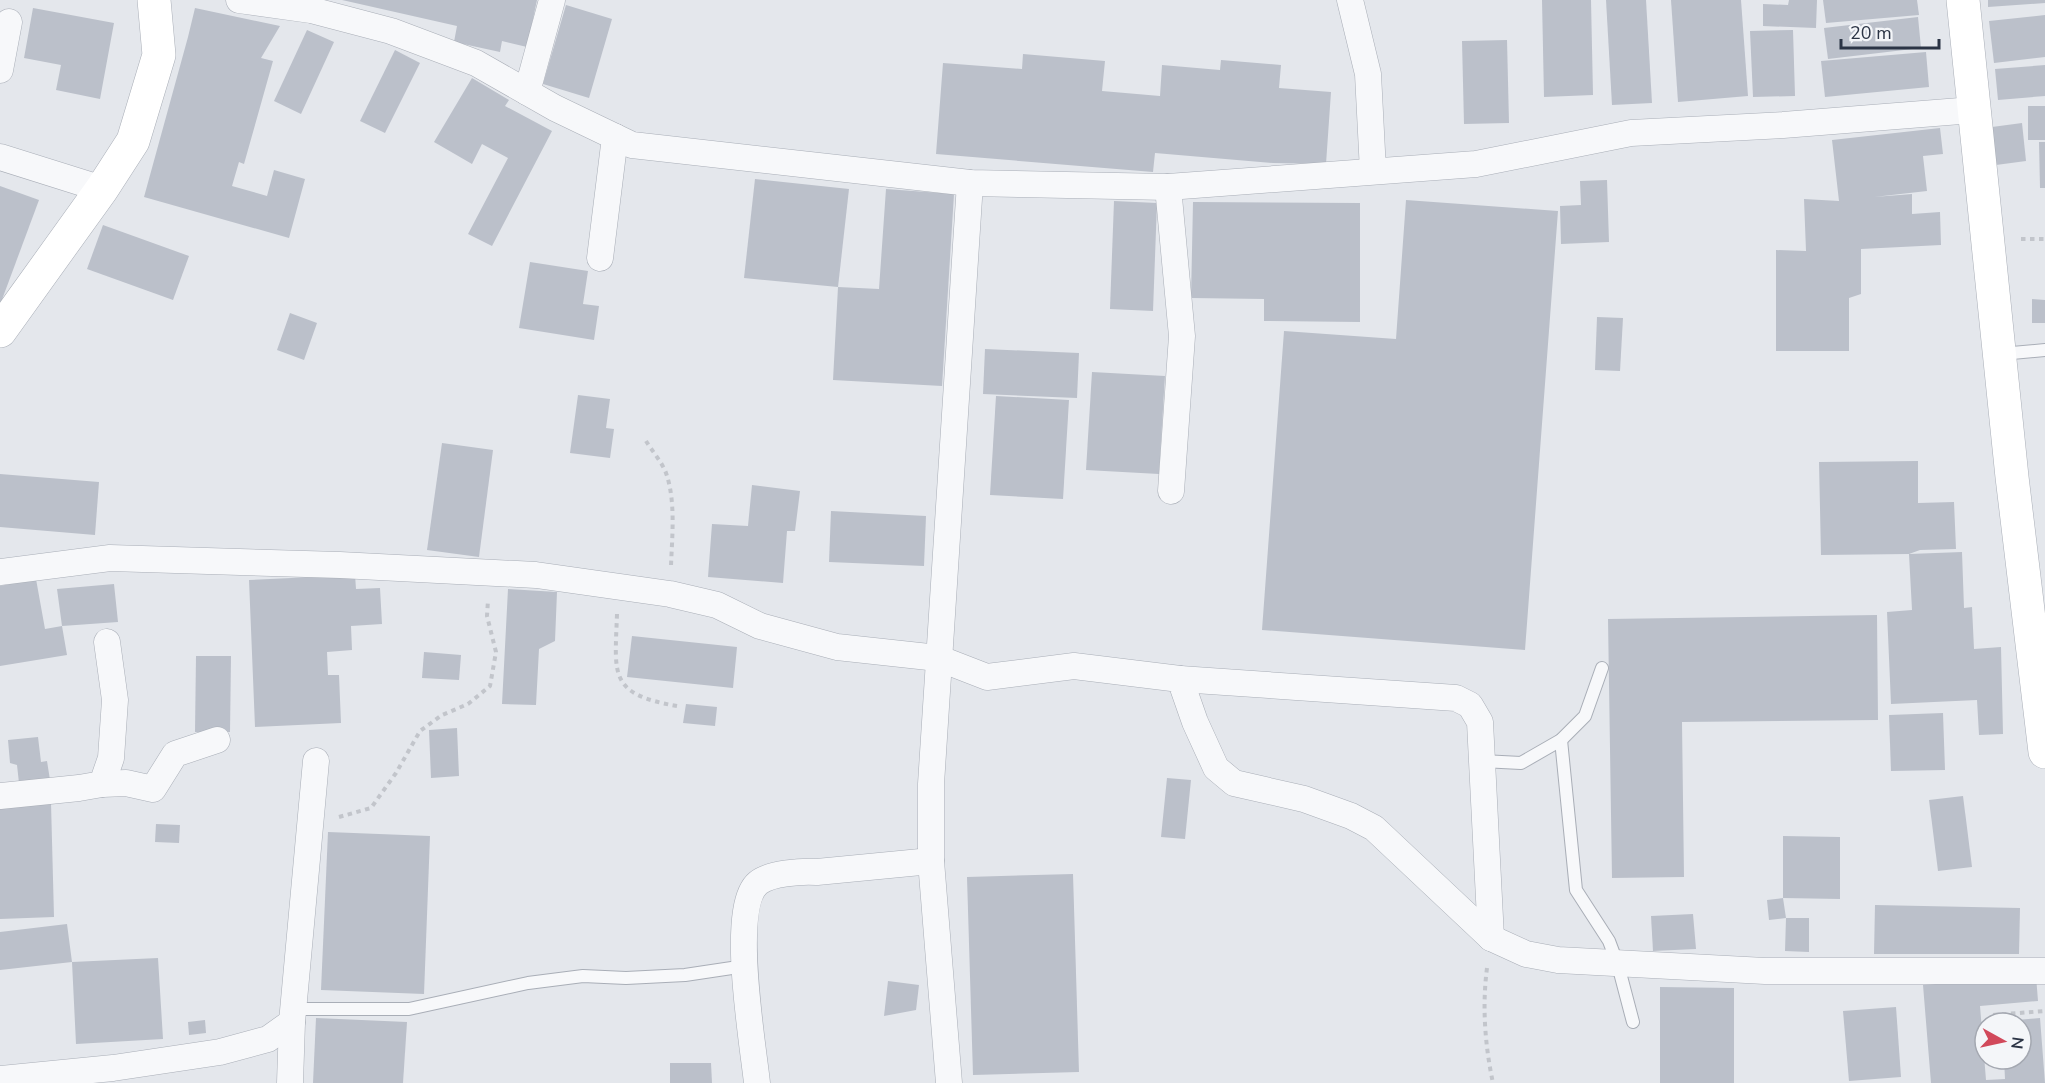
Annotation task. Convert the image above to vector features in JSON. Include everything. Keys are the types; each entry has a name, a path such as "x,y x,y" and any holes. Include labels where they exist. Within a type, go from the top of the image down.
{"street":[{"path":"0,331 102,189 133,141 159,55 154,0"},
{"path":"239,0 311,10 391,31 476,63 555,108 632,145 970,183 1168,187 1476,164 1631,133 1783,125 1973,110"},
{"path":"527,92 552,0"},
{"path":"1350,0 1368,74 1373,171"},
{"path":"1963,0 2000,354 2032,604 2045,752"},
{"path":"0,70 9,22"},
{"path":"600,258 615,137"},
{"path":"0,157 102,189"},
{"path":"949,1083 931,861 931,784 970,183"},
{"path":"1168,187 1182,336 1171,490"},
{"path":"0,572 110,558 340,565 536,575 670,594 717,605 760,626 837,647 938,658 987,677 1074,666 1180,679 1456,698 1470,705 1480,722 1491,938"},
{"path":"102,784 111,758 115,700 107,642"},
{"path":"1180,679 1216,768 1234,783 1304,799 1351,816 1374,828 1491,938 1527,954 1558,960 1765,971 2045,970"},
{"path":"0,796 67,790 102,784 126,783 153,789 175,754 217,740"},
{"path":"290,1083 293,1015 316,761"},
{"path":"757,1083 742,941 747,900 758,883 773,876 804,871 817,872 931,861"},
{"path":"0,1079 113,1068 220,1052 268,1039 293,1015"}],"lane":[{"path":"2000,354 2045,350"},
{"path":"1482,761 1521,763 1562,740 1585,716 1602,668"},
{"path":"1562,740 1576,891 1609,941 1618,964 1632,1022"},
{"path":"293,1015 409,1009 539,982 583,976 626,978 685,975 745,966"}],"path":[{"path":"646,441 665,472 669,487 670,594"},
{"path":"310,817 342,817 371,808 396,773 420,731 442,715 468,704 490,686 496,652 487,615 488,573"},
{"path":"617,586 617,673 626,688 652,702 677,706"},
{"path":"1491,938 1483,995 1493,1083"}],"building":[{"path":"342,0 537,0 527,47 502,41 500,52 454,42 457,26"},
{"path":"1542,0 1591,0 1593,95 1544,97"},
{"path":"1606,0 1646,0 1652,103 1612,105"},
{"path":"1671,0 1741,0 1748,96 1678,102"},
{"path":"1789,0 1817,0 1816,28 1763,26 1763,4 1788,5"},
{"path":"1823,0 1917,0 1919,15 1826,23"},
{"path":"1988,0 2045,0 2045,3 1988,7"},
{"path":"566,5 612,19 589,98 543,84"},
{"path":"33,8 114,23 100,99 56,90 61,65 24,58"},
{"path":"195,8 280,26 261,58 273,61 244,164 239,162 232,186 267,196 274,170 305,179 289,238 144,197"},
{"path":"2045,15 2045,57 1994,63 1989,21"},
{"path":"1918,17 1921,48 1828,59 1824,28"},
{"path":"307,30 334,42 301,114 274,101"},
{"path":"1793,30 1795,96 1753,97 1750,31"},
{"path":"1507,40 1509,123 1464,124 1462,41"},
{"path":"395,50 420,63 385,133 360,121"},
{"path":"1926,52 1929,87 1825,97 1821,61"},
{"path":"1023,54 1105,61 1102,91 1160,96 1162,65 1220,70 1221,60 1281,65 1279,88 1331,92 1326,164 1273,163 1155,153 1153,172 936,154 943,63 1022,69"},
{"path":"2045,65 2045,96 1998,100 1995,69"},
{"path":"472,78 509,100 505,106 552,131 492,246 468,234 508,158 482,144 472,164 434,142"},
{"path":"2028,106 2045,106 2045,140 2028,140"},
{"path":"2022,123 2026,161 1996,165 1992,127"},
{"path":"1940,128 1943,154 1923,156 1927,191 1874,197 1912,194 1912,214 1940,212 1941,245 1861,249 1861,294 1849,298 1849,351 1776,351 1776,250 1806,251 1804,199 1839,201 1832,140"},
{"path":"2039,142 2045,142 2045,188 2040,188"},
{"path":"755,179 849,189 838,287 744,278"},
{"path":"1607,180 1609,242 1561,244 1560,206 1581,205 1580,181"},
{"path":"0,186 39,200 0,305"},
{"path":"886,189 954,194 942,386 833,380 838,287 879,289"},
{"path":"1406,200 1558,211 1525,650 1262,630 1284,331 1396,339"},
{"path":"1114,201 1157,203 1153,311 1110,309"},
{"path":"1193,202 1360,203 1360,322 1264,321 1264,299 1191,298"},
{"path":"103,225 189,256 173,300 87,269"},
{"path":"530,262 588,271 583,304 599,306 594,340 519,328"},
{"path":"2032,299 2045,300 2045,323 2032,323"},
{"path":"290,313 317,323 304,360 277,350"},
{"path":"1597,317 1623,318 1620,371 1595,370"},
{"path":"985,349 1079,353 1077,398 983,394"},
{"path":"1092,372 1165,376 1159,474 1086,470"},
{"path":"578,395 610,399 606,428 614,429 610,458 570,453"},
{"path":"996,396 1069,400 1063,499 990,495"},
{"path":"442,443 493,450 479,557 427,550"},
{"path":"1918,461 1918,503 1954,502 1956,549 1920,550 1909,554 1821,555 1819,462"},
{"path":"0,474 99,482 95,535 0,527"},
{"path":"752,485 800,491 795,531 787,531 783,583 708,577 712,524 748,526"},
{"path":"831,511 926,516 924,566 829,562"},
{"path":"1962,552 1964,608 1972,607 1974,649 2001,647 2003,734 1979,735 1977,700 1891,704 1887,612 1912,610 1909,554"},
{"path":"355,575 356,589 380,588 382,624 351,626 352,650 327,652 328,675 339,675 341,723 255,727 249,580"},
{"path":"36,579 45,629 62,626 67,655 0,666 0,586"},
{"path":"114,584 118,622 62,626 57,589"},
{"path":"508,589 557,592 555,641 539,649 536,705 502,704"},
{"path":"1877,615 1878,720 1682,722 1684,877 1612,878 1608,619"},
{"path":"632,636 737,647 733,688 627,677"},
{"path":"424,652 461,655 459,680 422,678"},
{"path":"196,656 231,656 230,732 195,732"},
{"path":"686,704 717,707 715,726 683,723"},
{"path":"1943,713 1945,770 1891,771 1889,715"},
{"path":"457,728 459,776 431,778 429,730"},
{"path":"38,737 41,762 47,761 50,780 19,783 17,765 10,763 8,740"},
{"path":"1167,778 1191,780 1185,839 1161,837"},
{"path":"1963,796 1972,867 1938,871 1929,800"},
{"path":"51,803 54,917 0,919 0,804"},
{"path":"156,824 180,825 179,843 155,842"},
{"path":"328,832 430,836 424,994 321,990"},
{"path":"1783,836 1840,837 1840,899 1783,898"},
{"path":"1073,874 1079,1072 973,1075 967,877"},
{"path":"1783,898 1786,918 1769,920 1767,900"},
{"path":"1875,905 2020,908 2019,954 1874,954"},
{"path":"1693,914 1696,949 1653,951 1651,916"},
{"path":"1786,918 1809,918 1809,952 1785,951"},
{"path":"67,924 72,962 0,970 0,932"},
{"path":"158,958 163,1039 76,1044 72,962"},
{"path":"2036,976 2038,1001 1980,1006 1980,1011 1973,1011 1973,1071 1985,1071 1986,1080 2005,1079 2005,1071 2033,1071 2033,1019 2040,1018 2045,1083 1931,1083 1923,985"},
{"path":"888,981 919,985 916,1010 884,1016"},
{"path":"1660,987 1734,988 1734,1083 1660,1083"},
{"path":"1896,1007 1901,1077 1849,1081 1843,1011"},
{"path":"316,1018 407,1022 403,1083 313,1083"},
{"path":"205,1020 206,1033 189,1035 188,1022"},
{"path":"670,1063 711,1063 712,1083 670,1083"}]}
